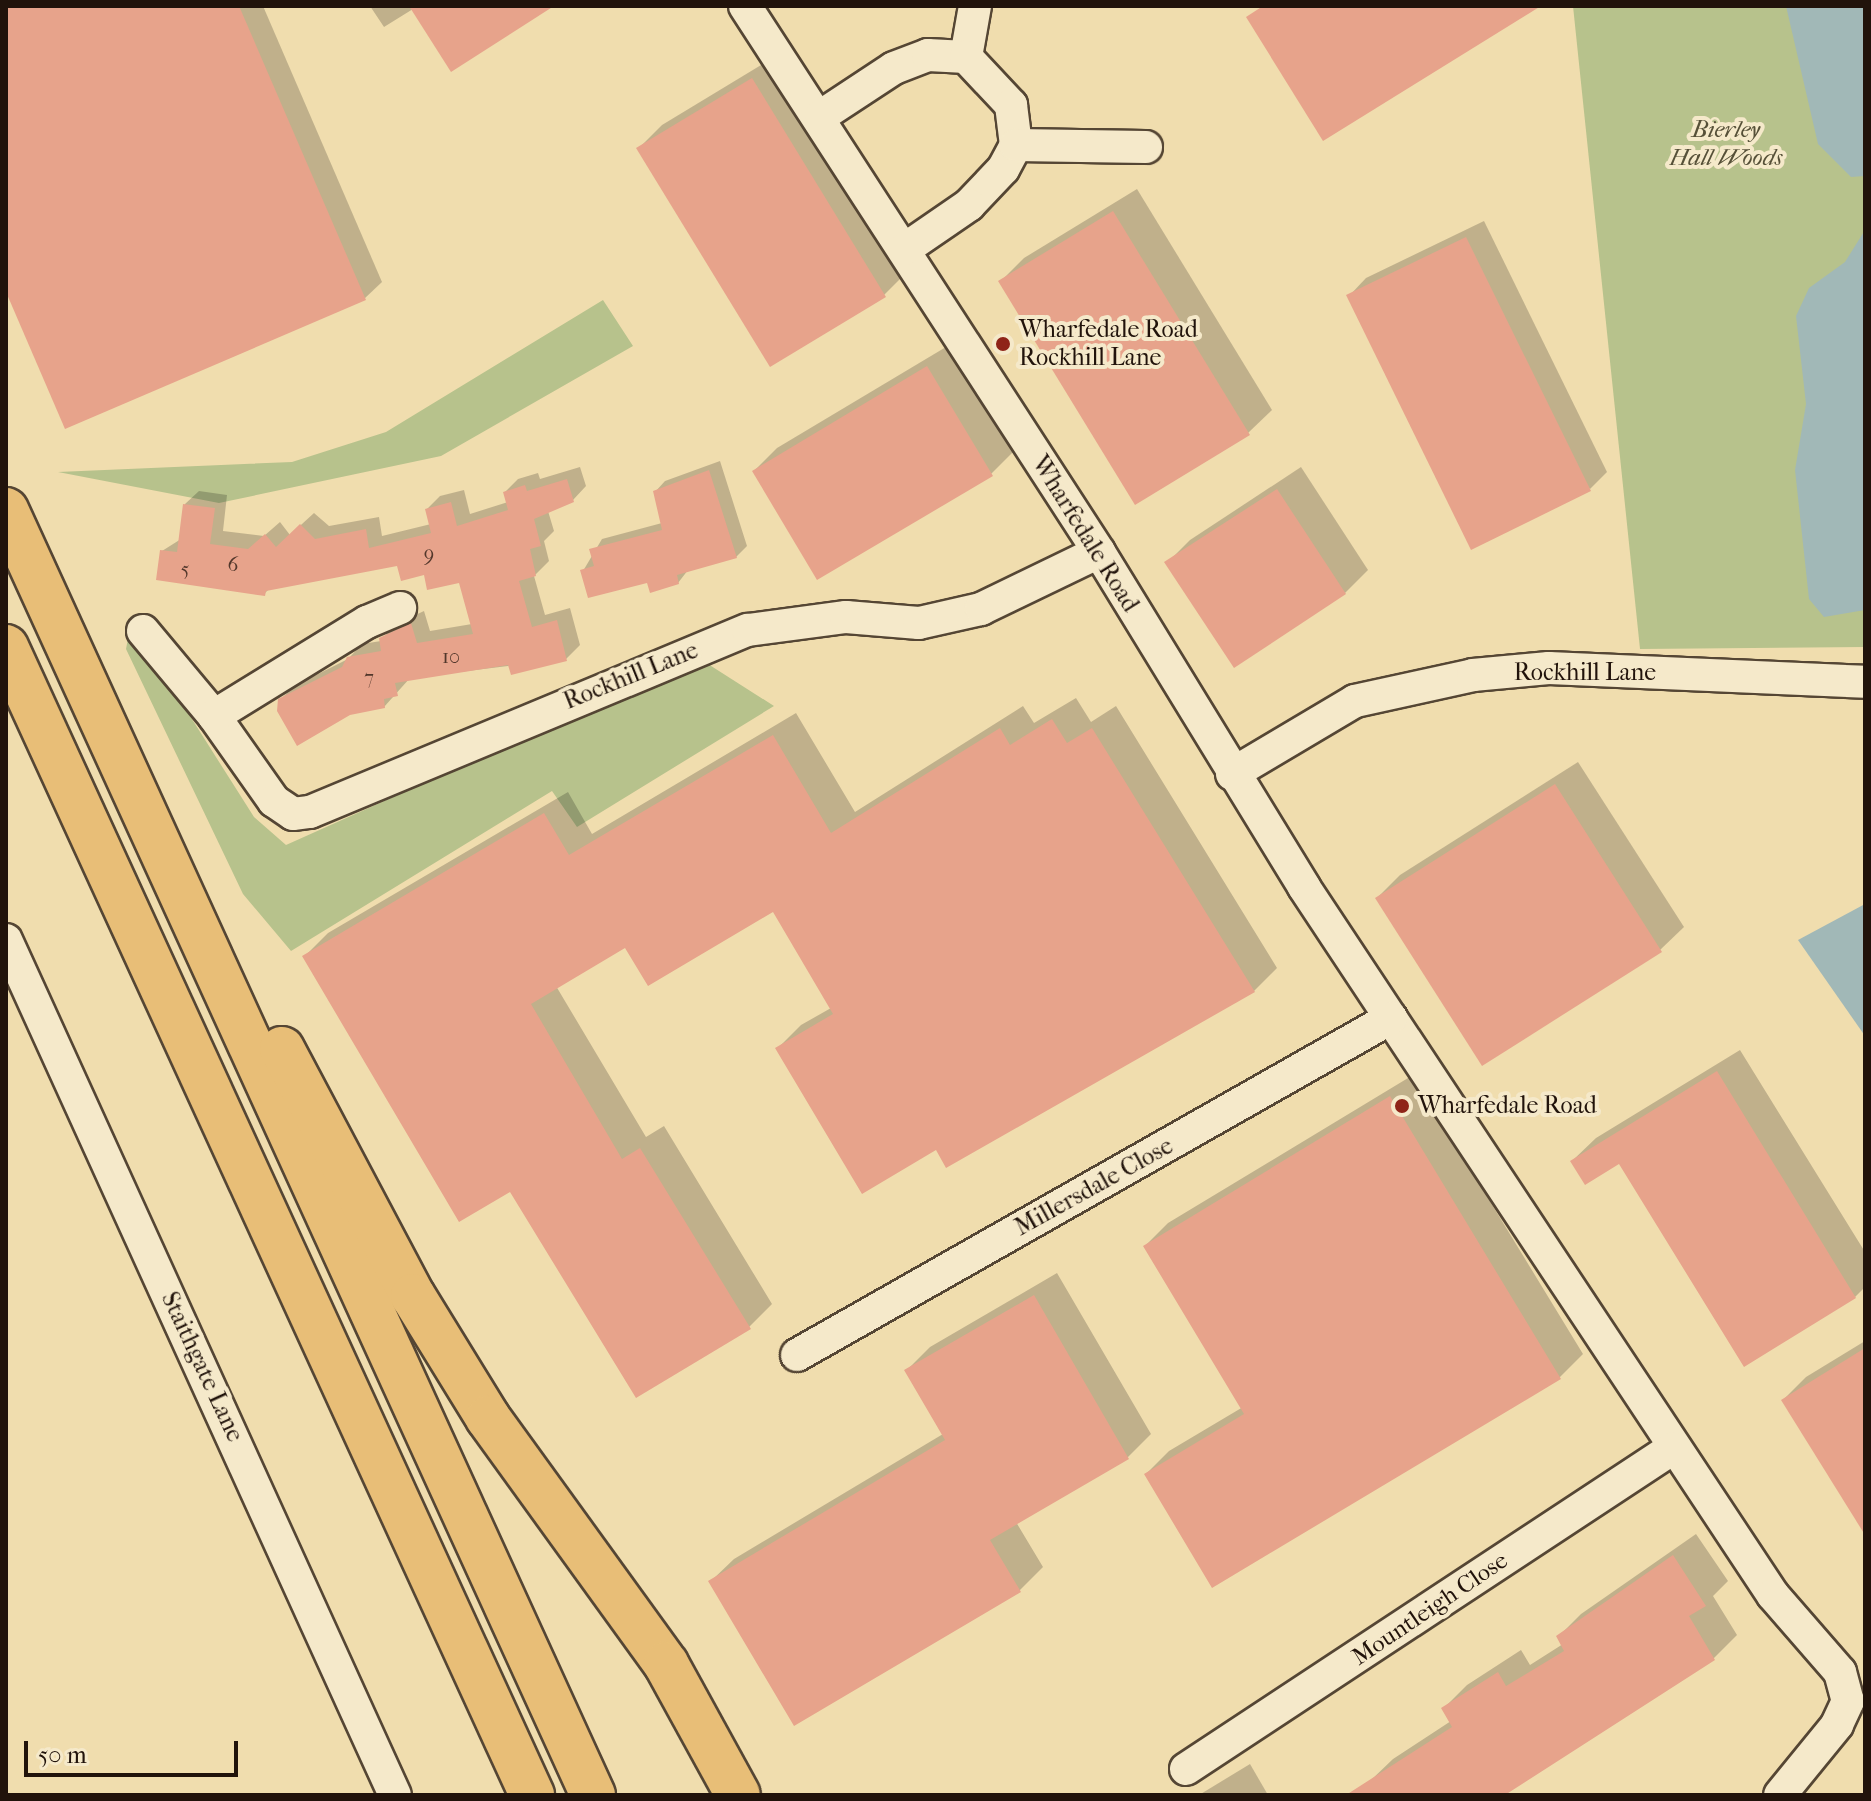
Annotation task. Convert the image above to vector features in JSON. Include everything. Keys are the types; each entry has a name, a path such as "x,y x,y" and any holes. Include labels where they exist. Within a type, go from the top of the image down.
{"highway":[{"path":"6,510 593,1795"},
{"path":"6,647 532,1795"},
{"path":"193,918 288,1059 413,1296 479,1404 666,1664 738,1795"}],"street":[{"name":"Wharfedale Road","path":"745,6 821,116 1099,552 1232,774 1673,1448 1773,1595 1833,1661 1848,1701 1837,1725 1780,1795"},
{"path":"966,57 975,6"},
{"path":"821,116 894,68 928,55 966,57 1011,105 1016,145 1003,169 969,205 905,249"},
{"path":"1016,145 1146,147"},
{"name":"Rockhill Lane","path":"143,631 214,716 274,801 293,814 310,812 748,630 846,617 919,623 981,609 1099,552"},
{"path":"214,716 367,622 400,608"},
{"name":"Rockhill Lane","path":"1232,774 1355,701 1473,675 1549,668 1865,682"},
{"name":"Staithgate Lane","path":"6,940 395,1795"},
{"name":"Millersdale Close","path":"797,1355 1391,1018"},
{"name":"Mountleigh Close","path":"1186,1769 1673,1448"}],"green space":[{"name":"Bierley Hall Woods","path":"1573,6 1865,6 1865,647 1640,649"},
{"path":"603,300 633,346 441,456 219,503 58,472 292,462 386,432"},
{"path":"131,623 254,817 286,845 534,734 708,664 774,706 577,827 552,791 291,951 243,894 126,649"}],"water":[{"path":"1786,6 1865,6 1865,176 1851,177 1818,144"},
{"path":"1865,230 1865,610 1824,617 1809,599 1795,470 1806,404 1796,316 1809,288 1845,262"},
{"path":"1865,904 1865,1036 1798,940"}],"building":[{"path":"6,6 239,6 366,300 65,429 6,292"},
{"path":"409,6 554,6 451,72"},
{"path":"1263,6 1541,6 1323,141 1246,17"},
{"path":"752,78 886,297 770,367 636,148"},
{"path":"1113,211 1250,435 1135,505 998,281"},
{"path":"1466,237 1591,491 1471,550 1346,295"},
{"path":"927,366 993,476 817,580 752,471"},
{"path":"709,470 737,558 677,575 679,584 650,593 647,583 588,598 580,570 594,566 589,549 662,530 653,491"},
{"path":"567,479 574,502 534,519 541,546 530,549 536,576 519,581 532,627 557,620 567,661 511,675 508,665 395,683 398,696 384,699 385,708 350,715 297,746 277,711 278,699 342,667 347,657 381,651 379,638 411,623 417,643 473,634 459,583 427,590 424,575 401,581 397,566 266,591 265,596 156,580 160,550 177,552 183,504 215,508 210,544 248,549 265,534 276,547 300,524 315,539 366,529 369,548 431,533 425,509 451,502 457,526 508,510 503,492 525,485 527,491"},
{"path":"1277,489 1346,594 1234,668 1164,562"},
{"path":"1052,719 1067,743 1092,728 1255,992 946,1168 936,1150 862,1194 775,1048 833,1014 773,912 648,986 625,948 531,1004 622,1159 640,1148 751,1329 636,1398 510,1192 459,1222 302,956 544,813 569,855 773,735 831,833 1000,728 1010,745"},
{"path":"1555,784 1662,952 1482,1066 1375,898"},
{"path":"1717,1071 1856,1298 1744,1367 1619,1164 1585,1185 1570,1161"},
{"path":"1390,1096 1561,1379 1212,1588 1144,1474 1244,1414 1143,1246"},
{"path":"1034,1295 1129,1459 990,1540 1021,1592 794,1726 708,1581 945,1440 904,1370"},
{"path":"1865,1348 1865,1535 1781,1400"},
{"path":"1673,1555 1706,1606 1689,1616 1715,1660 1505,1795 1346,1795 1452,1727 1441,1708 1498,1672 1506,1686 1564,1651 1556,1636"}],"place":[{"name":"Wharfedale Road Rockhill Lane","path":"1003,344"},
{"name":"Wharfedale Road","path":"1402,1106"}]}
